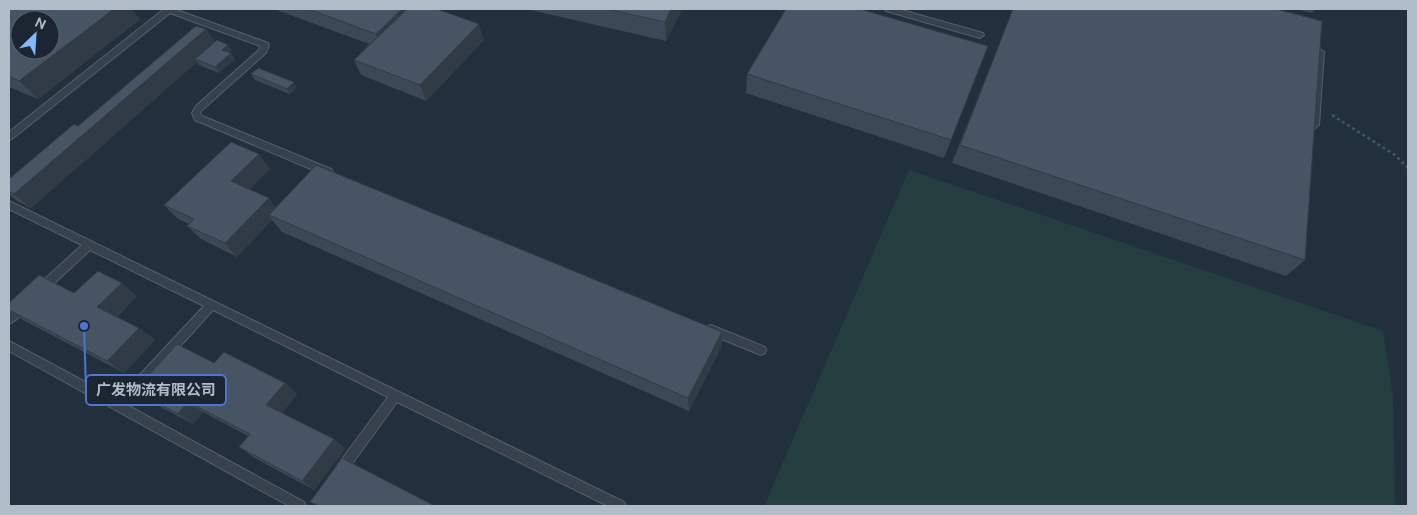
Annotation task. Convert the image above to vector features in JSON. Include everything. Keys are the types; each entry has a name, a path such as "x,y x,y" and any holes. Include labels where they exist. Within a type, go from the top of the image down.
{"lane":[{"path":"10,134 169,9 265,45 263,51 199,108 196,113 198,118 342,178"},
{"path":"889,9 980,35"},
{"path":"1315,125 1321,40"},
{"path":"9,205 620,506"},
{"path":"9,319 88,245"},
{"path":"118,406 211,305"},
{"path":"697,324 761,350"},
{"path":"9,346 300,506"},
{"path":"332,482 395,396"}],"path":[{"path":"1316,105 1395,155 1408,168"}],"green space":[{"path":"909,170 1383,331 1393,396 1395,506 764,506"}],"building":[{"path":"9,9 114,9 60,50 60,10 10,10 10,60 47,60 19,81 9,76"},
{"path":"308,9 402,9 376,34"},
{"path":"407,9 437,9 479,24 420,85 354,60"},
{"path":"607,9 671,9 665,22"},
{"path":"786,9 860,9 988,46 951,140 747,74"},
{"path":"1013,9 1276,9 1322,21 1305,260 960,145"},
{"path":"196,26 206,29 14,194 9,191 9,179 74,124 78,126"},
{"path":"217,40 228,45 222,50 231,53 215,67 195,59"},
{"path":"258,68 294,82 287,89 251,74"},
{"path":"231,142 259,154 231,181 269,198 225,243 187,226 194,219 164,205"},
{"path":"316,165 722,332 688,398 269,215"},
{"path":"98,271 122,283 97,307 139,328 107,361 9,310 9,303 39,275 74,293"},
{"path":"177,344 214,363 224,352 285,383 266,405 334,439 302,481 239,447 250,434 188,402 178,414 134,391"},
{"path":"342,458 435,506 319,506 310,502"}],"place":[{"name":"广发物流有限公司","path":"84,326"}]}
